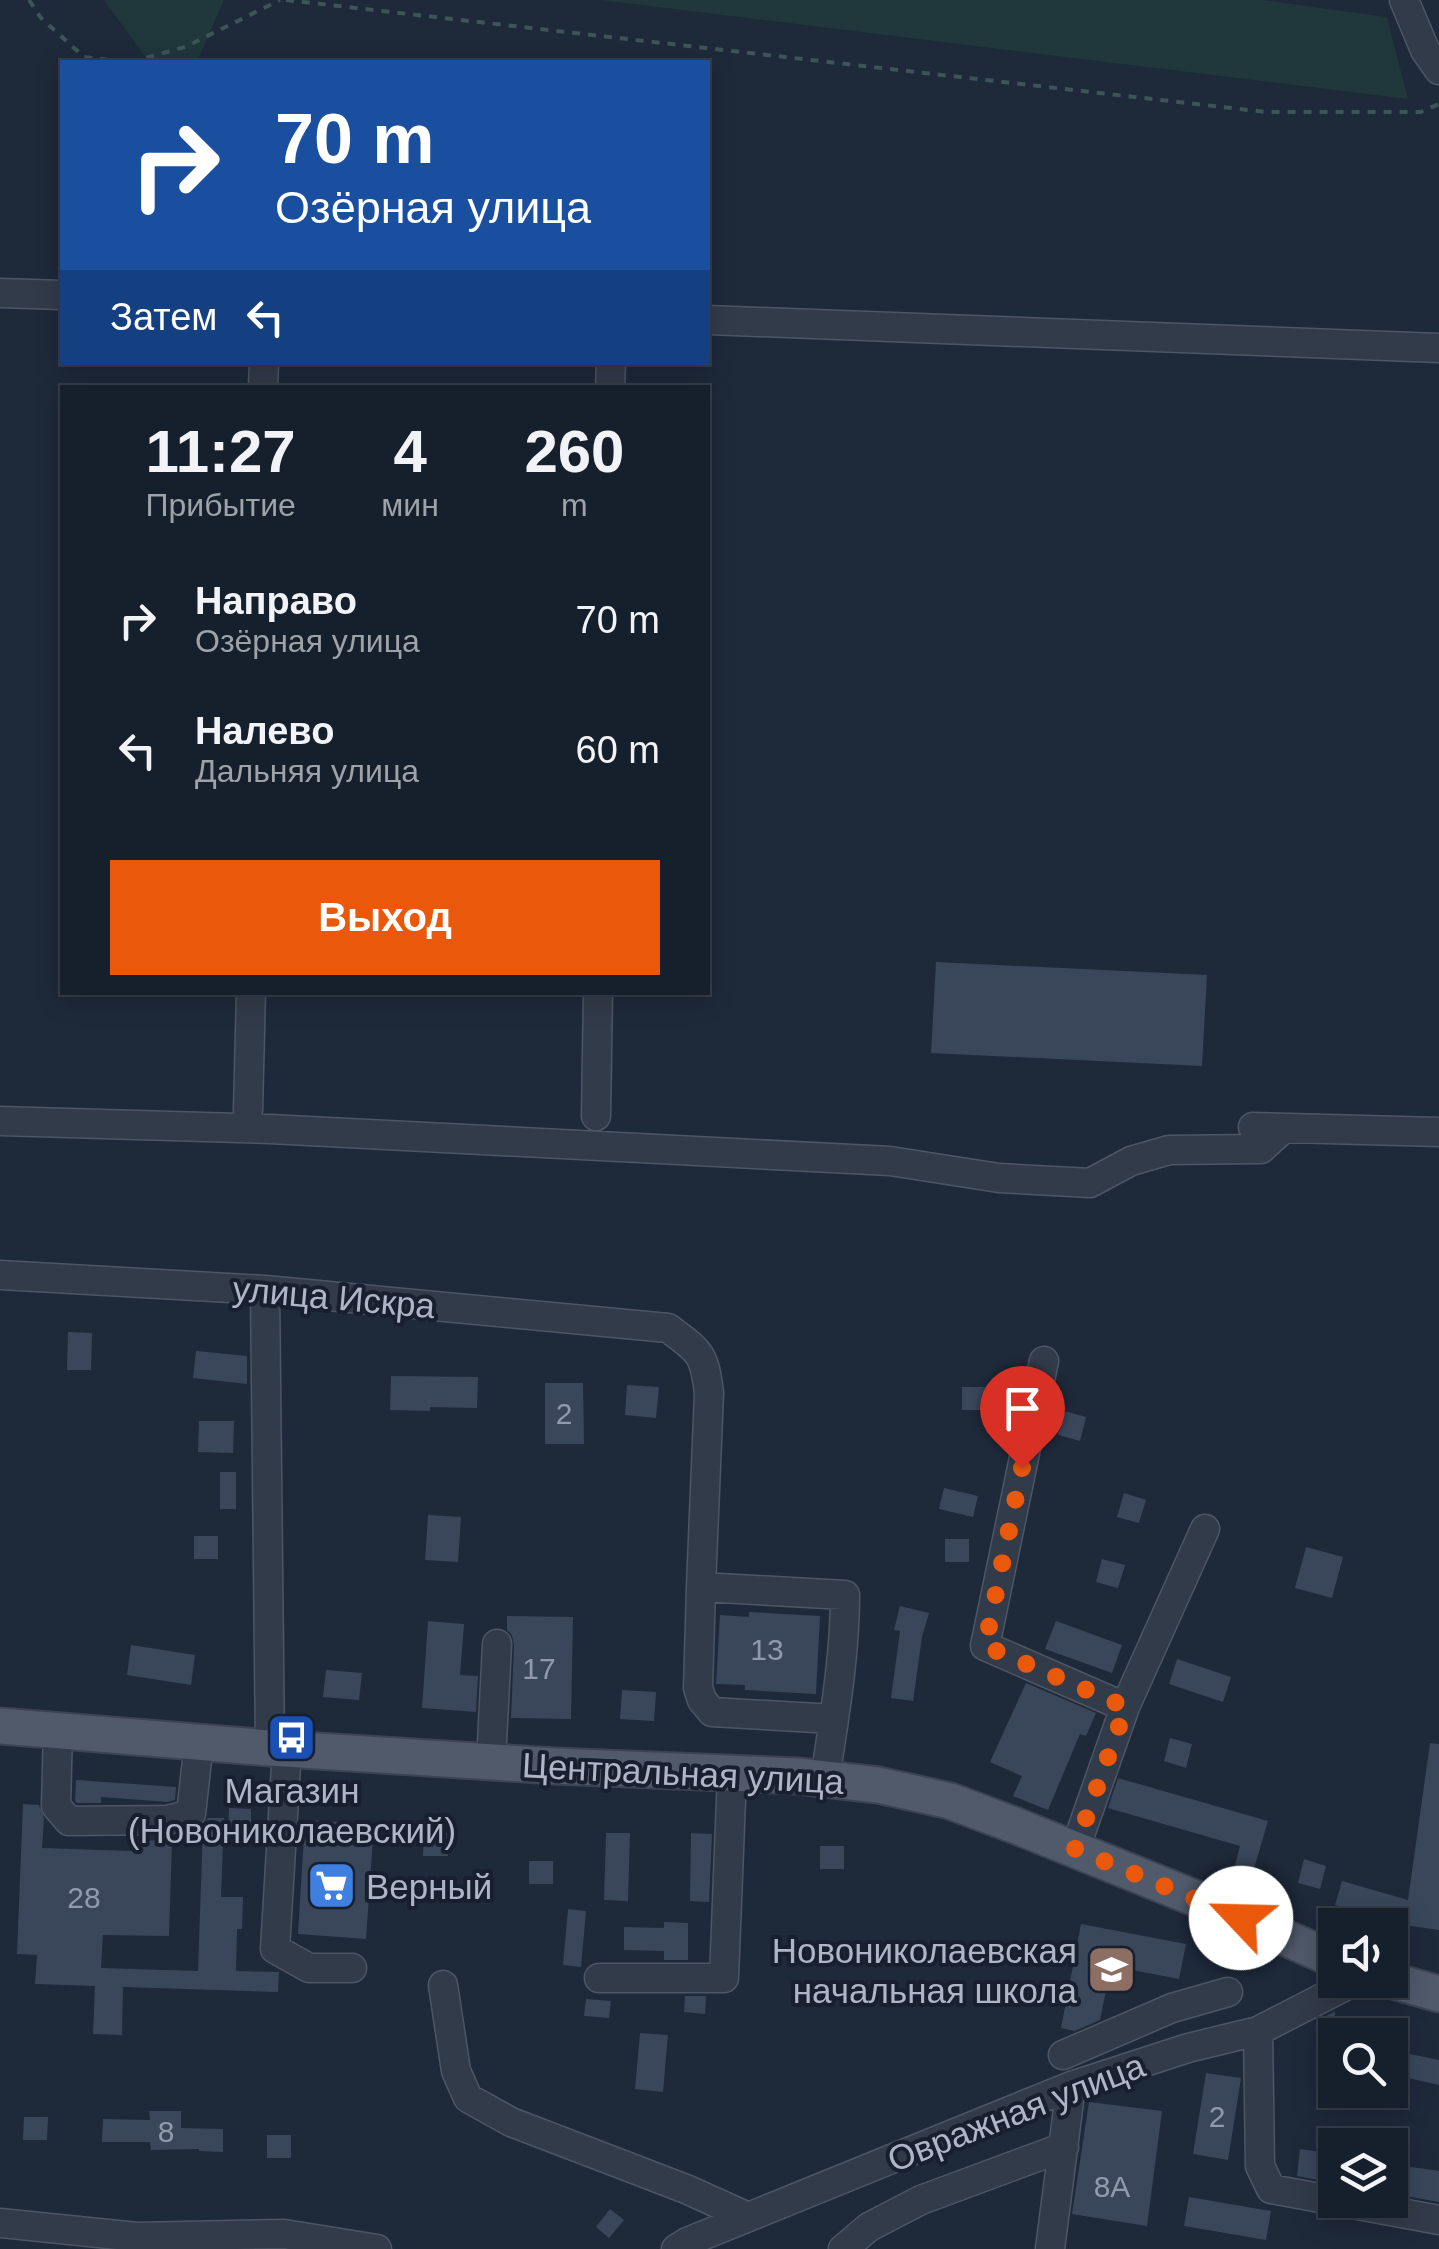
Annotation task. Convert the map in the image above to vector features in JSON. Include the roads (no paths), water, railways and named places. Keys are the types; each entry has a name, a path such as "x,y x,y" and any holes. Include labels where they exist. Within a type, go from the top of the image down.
{"main road":[{"name":"Центральная улица","path":"0,1726 279,1749 878,1785 950,1801 1212,1905 1318,1952"},
{"path":"1408,1985 1439,1994"}],"street":[{"path":"1404,0 1425,50 1439,70"},
{"path":"0,293 60,296"},
{"path":"710,320 1439,348"},
{"path":"248,1110 250,995"},
{"path":"596,1116 598,995"},
{"path":"0,1121 270,1130 890,1161 999,1178 1090,1184 1130,1161 1169,1150 1262,1148 1284,1128"},
{"path":"1253,1127 1439,1132"},
{"name":"улица Искра","path":"0,1274 265,1290 668,1328 694,1348 706,1364 709,1393 701,1587"},
{"path":"265,1290 279,1749 275,1949 310,1968 352,1968"},
{"path":"1044,1361 985,1646 1126,1707"},
{"path":"1075,1849 1126,1707 1204,1529"},
{"path":"824,1779 834,1719 845,1642 846,1595 701,1587 698,1688 712,1712 834,1719"},
{"path":"491,1762 497,1644"},
{"path":"58,1730 56,1806 69,1821 167,1820 191,1814 200,1742"},
{"path":"599,1978 724,1978 732,1774"},
{"path":"443,1985 456,2071 468,2098 511,2122 686,2189 748,2218"},
{"path":"1063,2055 1172,2008 1228,1992"},
{"name":"Овражная улица","path":"676,2249 1072,2086 1188,2048 1258,2031 1322,1998"},
{"path":"1172,2008 1188,2048"},
{"path":"1258,2031 1260,2166 1271,2189 1439,2220"},
{"path":"1050,2249 1072,2086"},
{"path":"842,2249 868,2227 921,2200 1064,2147"},
{"path":"0,2223 138,2236 284,2234 377,2249"}],"place":[{"name":"Магазин (Новониколаевский)","path":"292,1738"},
{"name":"Верный","path":"331,1886"},
{"name":"Новониколаевская начальная школа","path":"1112,1970"}]}
